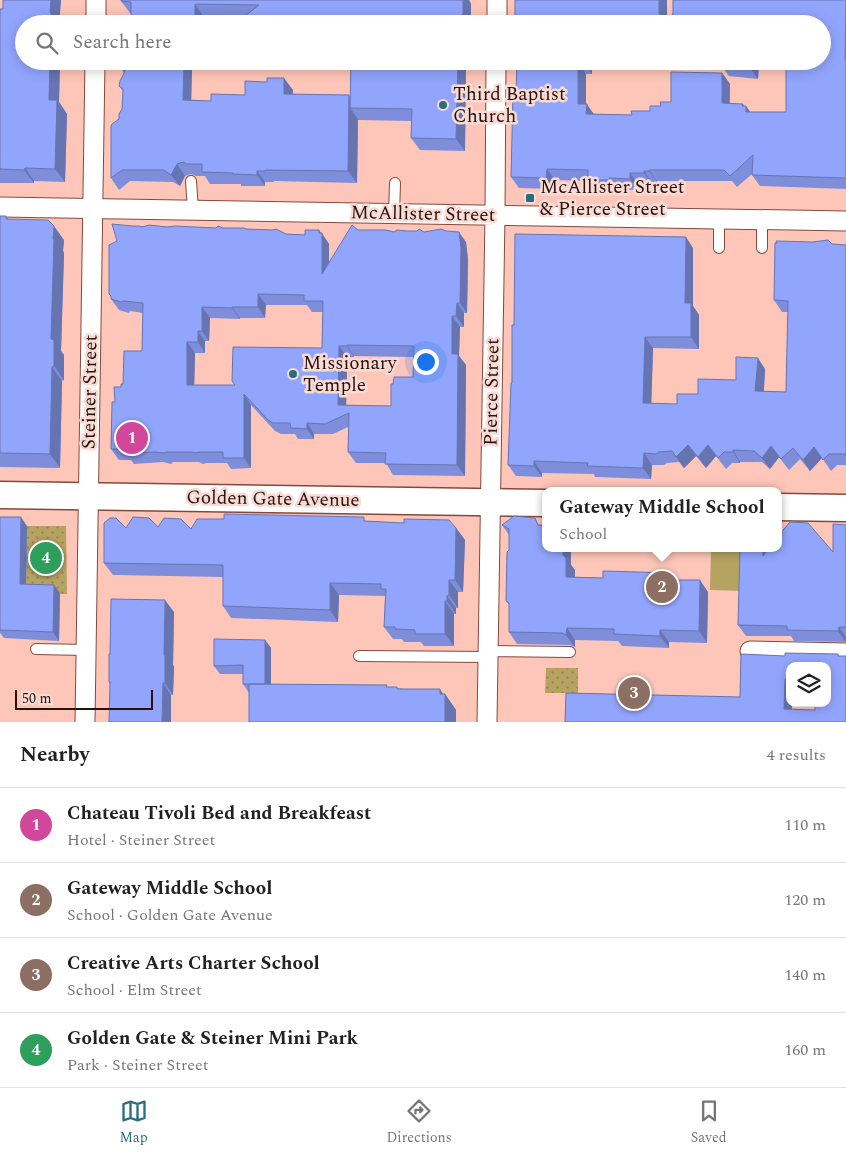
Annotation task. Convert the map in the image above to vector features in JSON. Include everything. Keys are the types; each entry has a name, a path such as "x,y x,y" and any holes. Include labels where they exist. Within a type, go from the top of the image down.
{"main road":[{"name":"Golden Gate Avenue","path":"0,495 542,503"},
{"path":"782,507 846,508"}],"street":[{"path":"96,0 96,15"},
{"path":"496,15 497,0"},
{"name":"Steiner Street","path":"85,722 95,70"},
{"name":"Pierce Street","path":"487,722 496,70"},
{"name":"McAllister Street","path":"0,207 846,221"},
{"path":"750,651 846,653"}],"lane":[{"path":"191,181 193,210"},
{"path":"394,214 395,183"},
{"path":"718,248 719,219"},
{"path":"762,220 762,248"},
{"path":"36,649 86,650"},
{"path":"359,656 570,652"}],"shaded area":[{"path":"27,526 66,526 67,594 26,593"},
{"path":"711,552 745,552 744,591 710,590"},
{"path":"546,668 578,668 578,693 545,693"}],"building":[{"path":"3,0 51,0 51,15 15,15 15,70 50,70 49,100 57,100 55,169 0,169 0,9 3,9"},
{"path":"463,0 463,14 246,15 259,5 195,4 195,15 131,15 131,2 121,1"},
{"path":"515,0 659,0 660,15 515,15"},
{"path":"673,0 846,0 846,178 752,175 753,155 730,176 724,170 649,170 644,171 644,173 630,173 630,179 588,180 588,170 547,169 546,178 511,177 513,93 516,93 517,70 578,70 578,104 587,104 586,114 632,115 631,111 650,111 650,106 661,106 660,102 671,102 671,72 722,73 722,103 743,104 742,106 746,106 746,112 786,112 786,70 831,70 831,15 672,15"},
{"path":"184,70 183,100 211,101 211,94 245,95 245,81 267,82 267,78 284,78 284,94 349,95 348,171 265,170 257,171 257,175 233,174 202,172 202,164 187,164 183,162 177,164 171,175 164,170 122,170 111,178 111,126 119,119 122,109 123,89 119,86 125,71"},
{"path":"351,70 458,70 456,139 411,138 412,109 350,108"},
{"path":"0,216 6,216 6,219 48,220 54,226 51,339 54,340 54,366 52,367 50,454 0,453"},
{"path":"112,224 142,227 149,225 216,228 218,226 223,228 276,229 286,234 305,235 305,230 319,230 319,233 322,233 322,274 352,225 358,230 386,230 394,232 397,230 417,231 419,229 424,232 441,229 459,232 461,248 460,303 457,303 456,316 452,316 452,354 458,354 457,465 385,464 386,453 348,452 349,413 325,424 307,423 307,429 291,428 290,423 273,423 268,420 244,394 244,458 223,458 223,452 126,453 125,449 111,449 112,402 115,402 114,387 121,387 121,384 123,384 124,351 142,351 143,303 121,302 111,299 109,294 109,245 117,241","holes":["258,294 304,295 304,301 323,301 322,348 233,347 232,381 235,385 187,385 187,342 198,342 198,331 202,331 202,307 258,307","339,346 414,346 413,377 394,377 393,384 391,384 391,406 338,405"]},
{"path":"515,234 686,237 685,303 691,303 691,337 645,337 643,403 677,404 677,394 698,394 698,379 736,380 736,357 758,358 755,391 786,392 788,301 774,300 775,243 777,243 776,241 813,242 828,240 832,244 846,245 846,456 845,454 829,454 823,460 814,447 803,460 793,448 781,459 771,446 762,458 754,451 733,450 733,452 724,452 718,458 708,445 698,457 688,445 676,457 672,451 656,454 644,453 643,468 587,466 588,463 534,461 534,466 508,465 512,383 512,325 514,325"},
{"path":"224,514 364,517 364,521 404,523 404,519 449,520 456,528 455,580 449,580 449,595 447,596 447,601 445,601 445,634 415,634 415,630 384,627 386,589 381,589 381,584 330,583 330,610 223,606 223,565 104,563 104,523 110,518 116,518 126,528 133,517 149,518 158,527 164,518 181,519 191,529 197,519 224,519"},
{"path":"514,516 535,518 538,525 542,525 542,552 563,552 566,558 566,577 603,578 603,571 672,573 672,580 700,580 699,631 660,630 660,636 614,634 614,629 567,628 566,635 562,633 509,632 509,603 506,601 509,529 502,525"},
{"path":"0,517 21,517 20,584 54,585 53,632 0,630"},
{"path":"790,522 808,523 833,552 833,524 846,525 846,627 839,627 838,631 787,630 787,626 738,625 740,552 763,552 763,556 766,552 782,552 782,531"},
{"path":"111,599 165,600 165,683 163,683 162,722 109,722"},
{"path":"214,639 265,640 265,684 243,684 243,665 214,666"},
{"path":"785,653 838,654 838,656 846,656 846,722 565,722 566,693 740,697 741,654 785,656"},
{"path":"249,684 387,685 386,687 397,687 397,689 440,689 440,694 445,694 445,722 249,722"}],"place":[{"name":"Third Baptist Church","path":"443,105"},
{"name":"McAllister Street & Pierce Street","path":"530,198"},
{"name":"Missionary Temple","path":"293,374"},
{"name":"Chateau Tivoli Bed and Breakfeast","path":"132,438"},
{"name":"Golden Gate & Steiner Mini Park","path":"46,558"},
{"name":"Gateway Middle School","path":"662,587"},
{"name":"Creative Arts Charter School","path":"634,693"}]}
